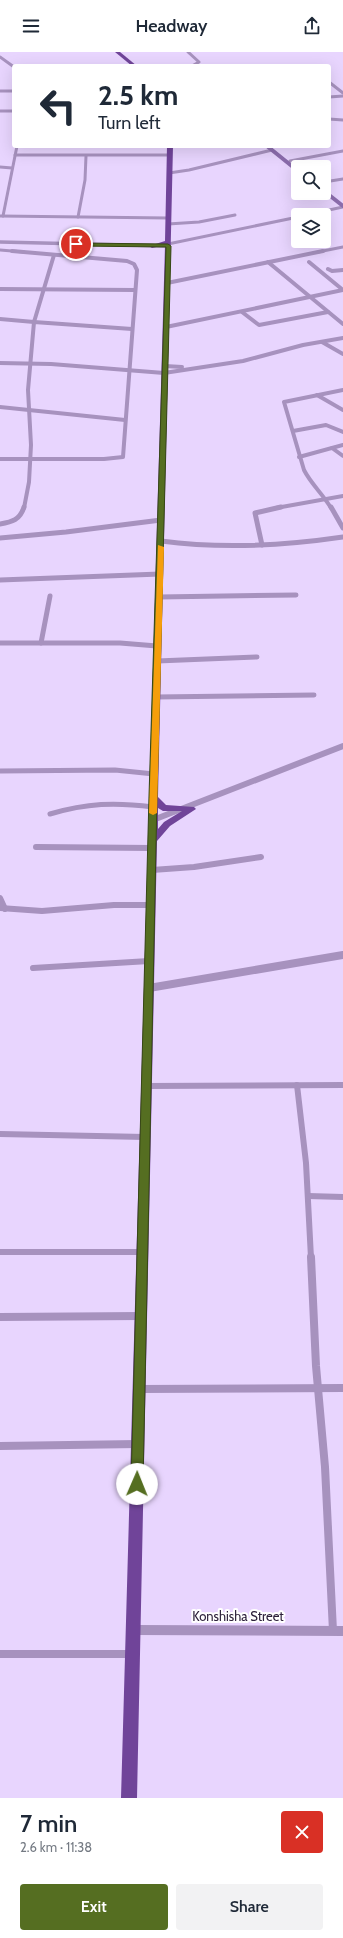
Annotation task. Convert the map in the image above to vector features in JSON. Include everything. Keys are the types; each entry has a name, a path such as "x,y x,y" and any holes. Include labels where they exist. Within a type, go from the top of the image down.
{"highway":[{"path":"117,52 132,64"},
{"path":"129,1798 170,153"},
{"path":"153,247 168,246"},
{"path":"153,247 168,246"},
{"path":"153,801 163,808 188,809"},
{"path":"153,844 167,824 188,809"}],"main road":[{"path":"272,148 290,161"},
{"path":"272,148 291,165"},
{"path":"331,194 343,205"},
{"path":"331,196 343,205"}],"street":[{"path":"188,52 199,62 196,64"},
{"path":"0,57 12,66"},
{"path":"331,84 343,94"},
{"path":"0,91 12,91"},
{"path":"331,97 343,94"},
{"path":"0,111 12,111"},
{"path":"331,119 343,120"},
{"path":"17,148 2,216 78,217 199,222 235,214"},
{"path":"169,173 189,170 272,148"},
{"path":"290,161 343,151"},
{"path":"15,155 158,156 170,153"},
{"path":"78,217 85,180 86,156"},
{"path":"0,167 12,168"},
{"path":"331,181 343,179"},
{"path":"0,192 7,192"},
{"path":"331,208 343,205"},
{"path":"168,246 291,219"},
{"path":"0,244 153,247"},
{"path":"167,283 343,247"},
{"path":"0,250 114,260 134,264 137,270 134,290 130,371 123,458 30,460 0,459"},
{"path":"0,524 15,521 22,514 24,508 29,482 29,374 34,322 54,255"},
{"path":"268,262 343,324"},
{"path":"166,327 343,290 309,262"},
{"path":"328,269 332,271 343,270"},
{"path":"0,289 134,290"},
{"path":"242,312 259,325 328,312"},
{"path":"0,319 132,329"},
{"path":"0,363 31,363 130,371 193,368 243,361 343,338"},
{"path":"322,342 343,354"},
{"path":"343,390 284,401 299,457 309,480 326,499 343,528"},
{"path":"317,395 343,410"},
{"path":"0,407 125,420"},
{"path":"293,431 326,425 343,432"},
{"path":"299,457 343,445"},
{"path":"332,448 343,456"},
{"path":"262,544 256,513 343,496"},
{"path":"0,538 52,534 161,520"},
{"path":"161,542 197,546 303,543 343,538"},
{"path":"0,580 160,574"},
{"path":"41,643 50,596"},
{"path":"159,597 296,596"},
{"path":"0,643 120,643 157,646"},
{"path":"157,661 257,657"},
{"path":"156,697 314,695"},
{"path":"153,822 214,800 226,792 343,746"},
{"path":"0,771 115,770 154,774"},
{"path":"50,814 76,806 153,801"},
{"path":"36,847 153,844"},
{"path":"152,870 194,867 261,857"},
{"path":"0,898 3,902 2,909 42,911 114,905 151,905"},
{"path":"149,988 343,955"},
{"path":"33,968 149,961"},
{"path":"297,1085 308,1196 318,1388 338,1631"},
{"path":"146,1086 343,1085"},
{"path":"0,1134 145,1137"},
{"path":"308,1196 343,1197"},
{"path":"0,1252 142,1252"},
{"path":"0,1317 141,1316"},
{"path":"139,1389 343,1388"},
{"path":"0,1446 138,1444"},
{"name":"Konshisha Street","path":"134,1630 338,1631"},
{"path":"0,1654 133,1654"}],"slow traffic":[{"path":"153,813 160,547"}],"route":[{"path":"76,244 168,246 153,796 137,1484"}]}
